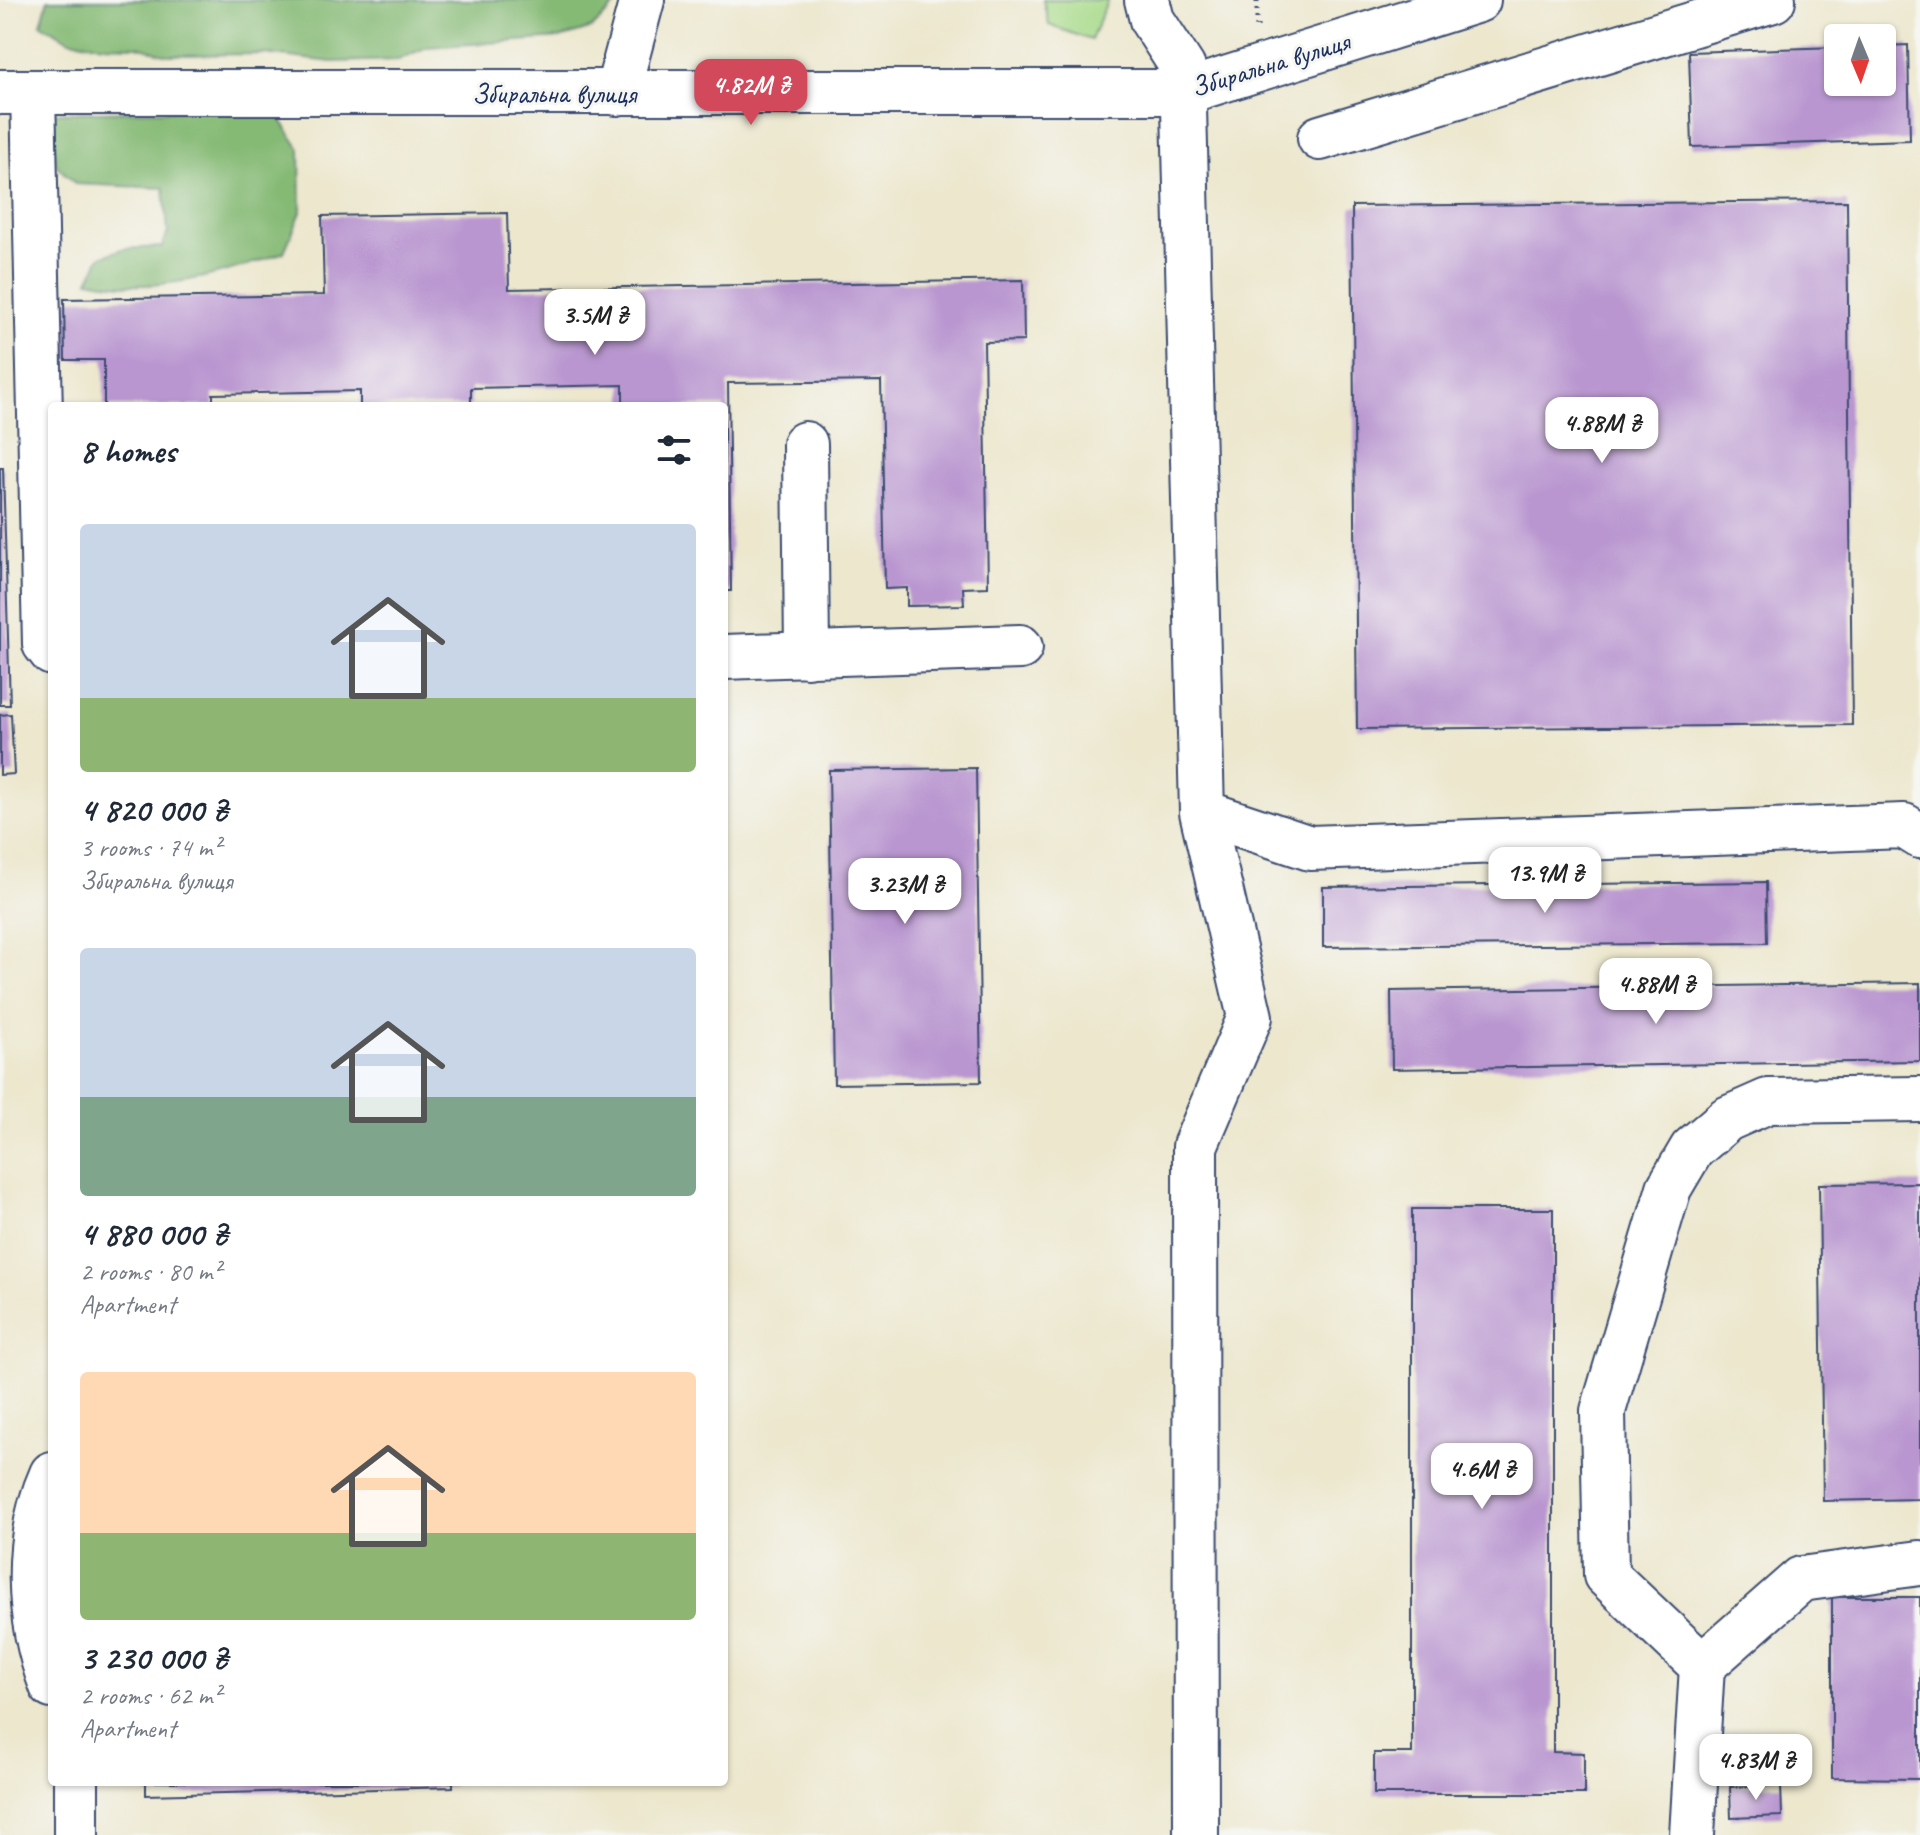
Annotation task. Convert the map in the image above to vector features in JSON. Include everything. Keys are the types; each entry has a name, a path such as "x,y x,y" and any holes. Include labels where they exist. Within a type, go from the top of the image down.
{"street":[{"path":"617,93 642,0"},
{"path":"1147,0 1152,20 1183,68 1202,812 1250,1017 1195,1146 1196,1835"},
{"name":"Збиральна вулиця","path":"17,92 1184,92 1478,0"},
{"path":"1320,138 1773,0"},
{"path":"17,92 45,644 48,648"},
{"path":"805,444 807,655"},
{"path":"728,657 1020,647"},
{"path":"1202,812 1310,848 1915,823"},
{"path":"1702,1666 1606,1575 1603,1411 1669,1188 1692,1149 1727,1119 1768,1101 1920,1099"},
{"path":"48,1487 32,1539 32,1568 35,1619 48,1670"},
{"path":"1692,1835 1702,1666 1801,1579 1920,1563"},
{"path":"76,1786 76,1835"}],"green space":[{"path":"48,0 619,2 592,28 561,38 427,47 398,60 332,62 264,54 168,55 137,46 70,40 41,24"},
{"path":"1043,0 1108,0 1091,40 1049,25"},
{"path":"245,109 278,116 300,149 301,212 284,252 213,275 163,284 113,284 89,280 100,257 123,249 162,247 168,232 164,188 76,184 57,166 51,113"}],"building":[{"path":"1896,45 1908,45 1910,140 1692,147 1689,52 1824,47 1824,96 1896,96"},
{"path":"1847,201 1852,725 1357,729 1352,206"},
{"path":"507,213 509,289 1023,280 1024,341 984,342 988,587 963,588 964,605 907,606 907,588 885,589 881,381 728,383 731,591 728,591 728,402 623,402 623,385 471,388 471,402 360,402 360,391 213,394 213,402 104,402 104,360 65,360 64,299 324,295 322,216"},
{"path":"0,468 3,468 10,705 0,705"},
{"path":"11,714 14,774 0,775 0,715"},
{"path":"976,768 981,1082 834,1084 829,770"},
{"path":"1766,882 1767,943 1323,947 1323,887"},
{"path":"1920,983 1920,1061 1392,1069 1391,991"},
{"path":"1920,1183 1920,1499 1823,1501 1819,1184"},
{"path":"1412,1209 1553,1209 1553,1752 1584,1753 1584,1794 1374,1794 1374,1753 1412,1753"},
{"path":"1832,1597 1920,1597 1920,1779 1832,1778"},
{"path":"1781,1785 1782,1816 1731,1818 1730,1787"},
{"path":"146,1786 453,1786 453,1787 146,1795"}]}
